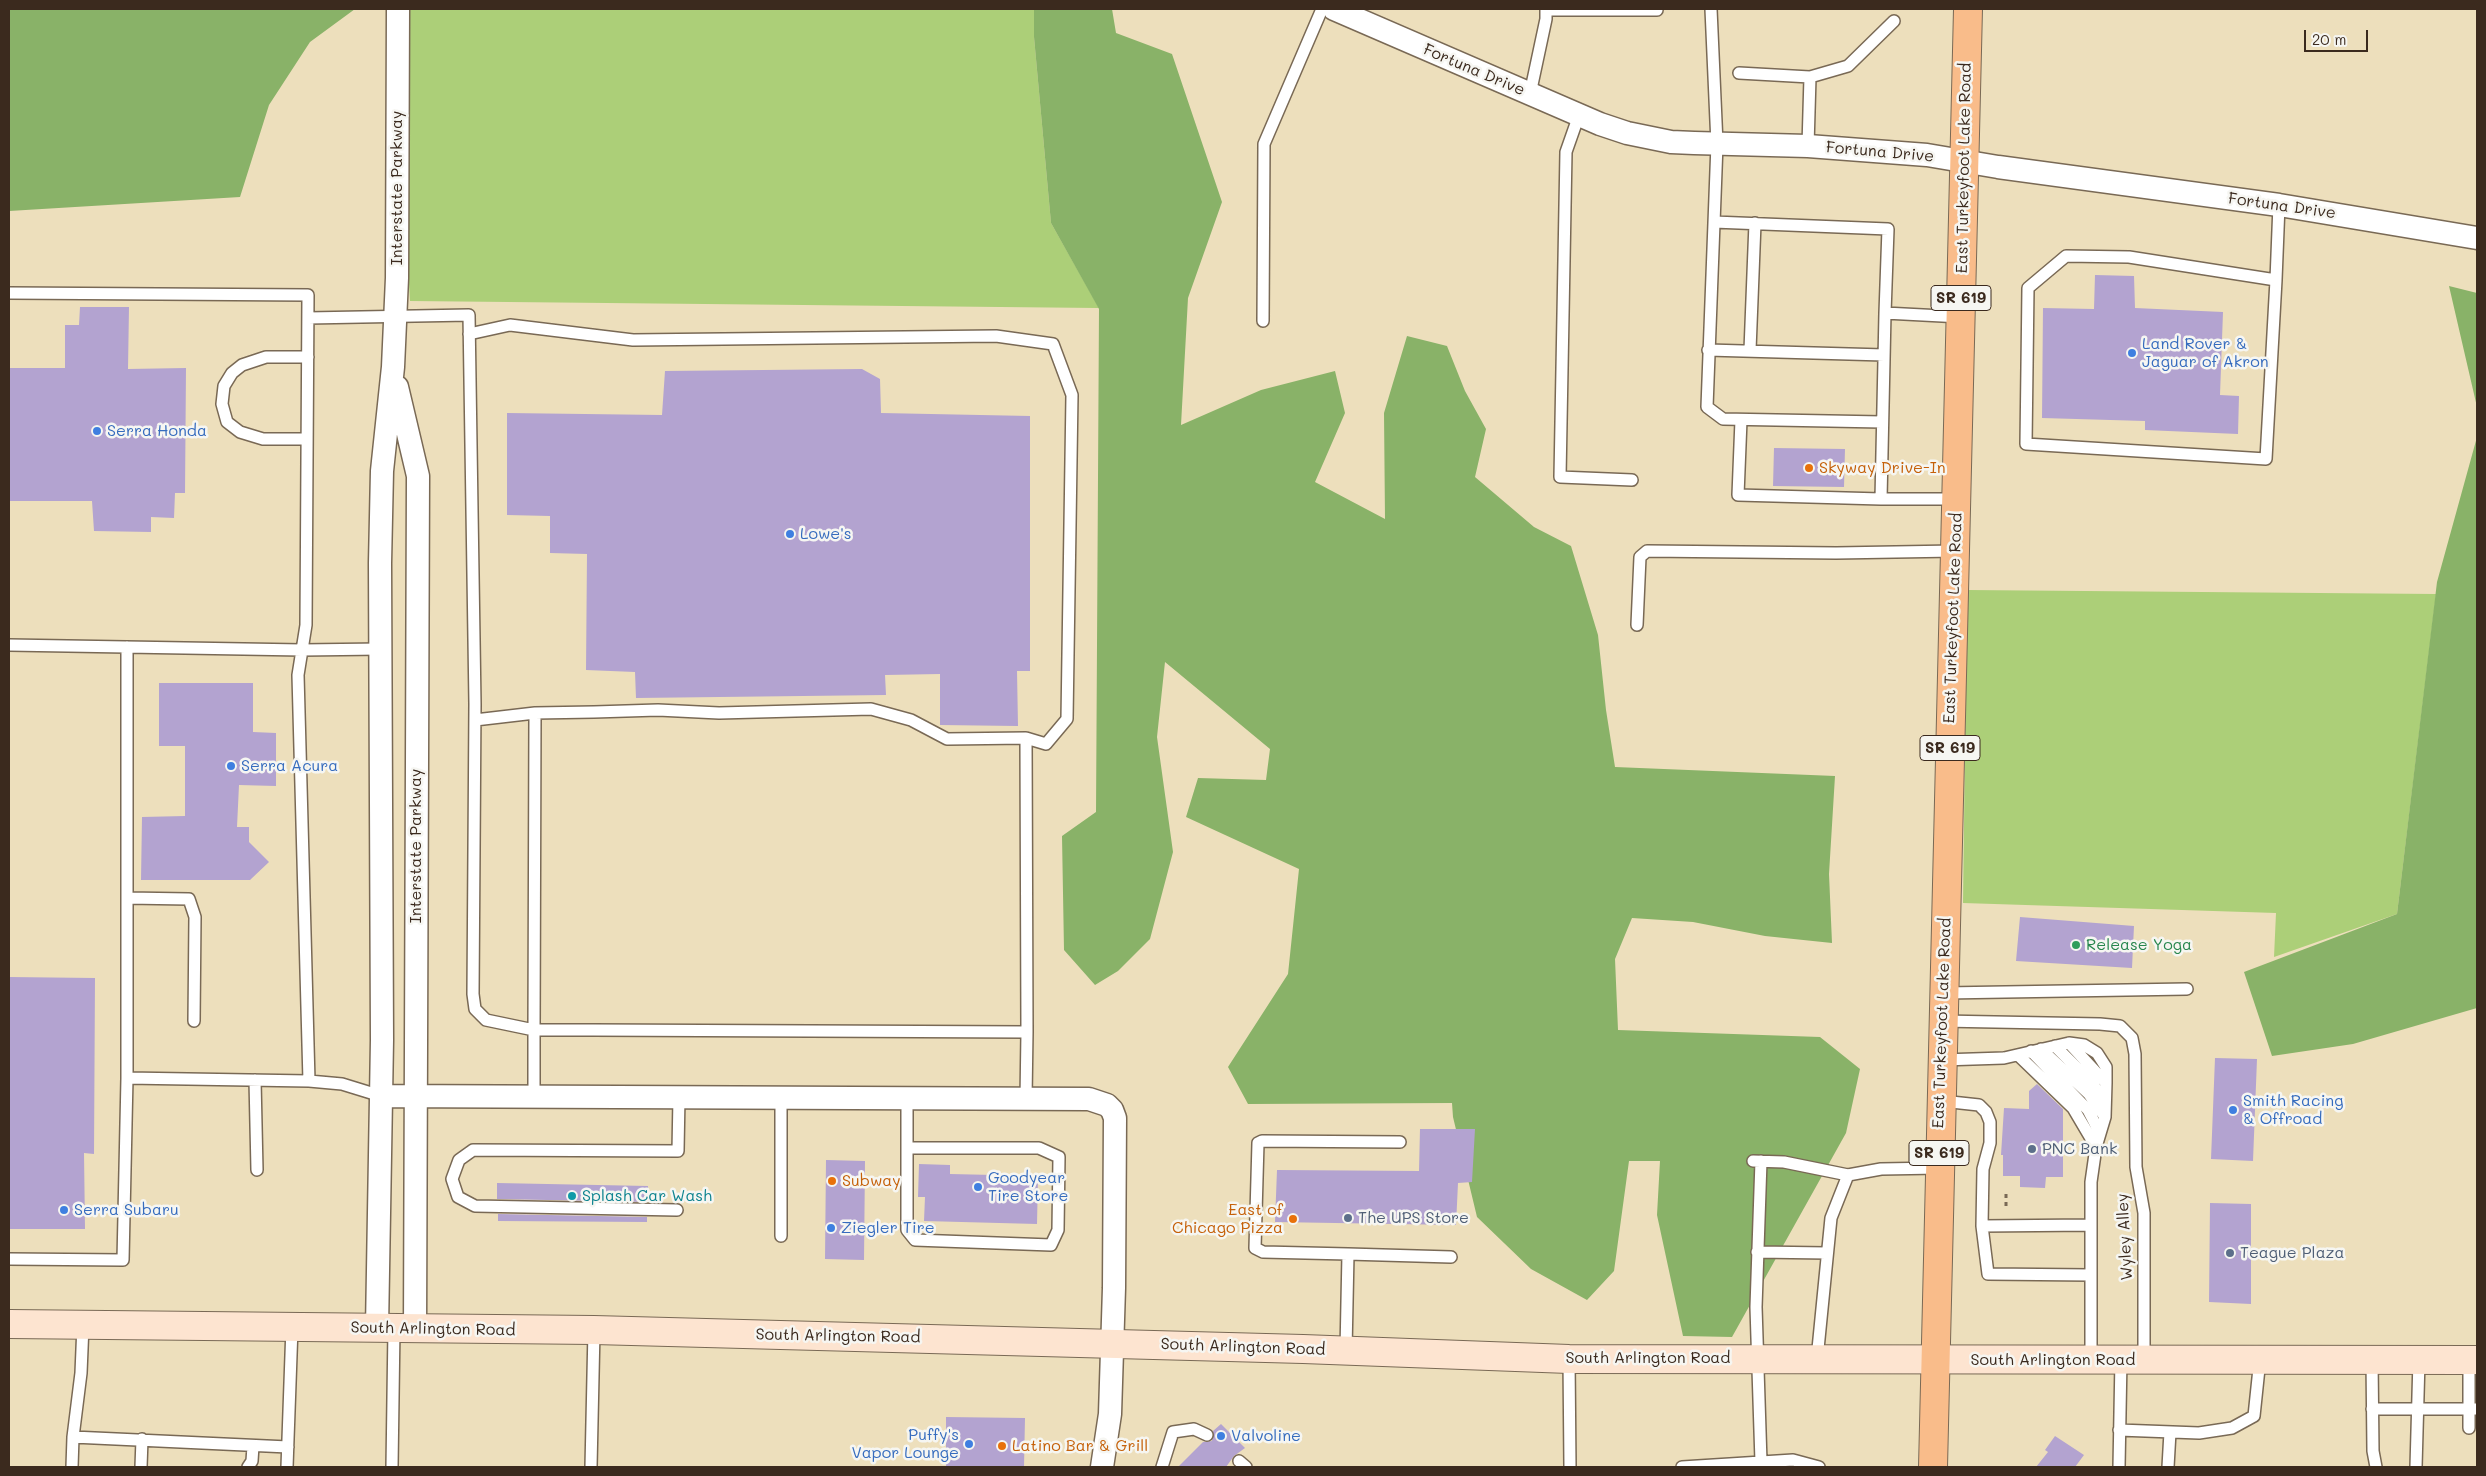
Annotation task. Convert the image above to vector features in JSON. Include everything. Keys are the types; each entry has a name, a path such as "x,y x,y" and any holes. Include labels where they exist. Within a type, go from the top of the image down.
{"main road":[{"name":"East Turkeyfoot Lake Road","path":"1932,1467 1937,1361 1940,1101 1968,9"},
{"name":"South Arlington Road","path":"9,1324 594,1330 1113,1343 1569,1358 1760,1358 1937,1361 2091,1359 2473,1360"}],"street":[{"name":"Interstate Parkway","path":"395,1328 381,1096 381,649 382,471 395,316 398,9"},
{"name":"Fortuna Drive","path":"1334,9 1579,115 1627,133 1671,142 1808,146 1964,160 1998,167 2279,205 2477,238"},
{"name":"Interstate Parkway","path":"392,367 418,476 415,1096 395,1328"},
{"path":"381,649 417,647"},
{"path":"381,1096 1088,1099 1098,1101 1112,1110 1114,1118 1113,1343 1110,1414 1102,1467"}],"lane":[{"path":"1263,321 1264,144 1322,9"},
{"path":"1530,94 1546,9 1657,10"},
{"path":"1711,9 1717,144 1707,407 1723,419 1882,422"},
{"path":"1739,73 1810,76 1848,66 1894,21"},
{"path":"1808,146 1810,76"},
{"path":"1579,115 1566,152 1560,477 1632,480"},
{"path":"2276,280 2129,257 2066,256 2028,288 2026,444 2266,459 2276,280 2279,205"},
{"path":"1714,222 1888,229 1880,499"},
{"path":"1750,350 1755,223"},
{"path":"9,293 308,295 306,625 298,675 309,1081"},
{"path":"1885,313 1961,318"},
{"path":"308,318 469,314 475,720 473,994 475,1010 486,1020 534,1030 1027,1032"},
{"path":"470,334 510,325 633,340 996,336 1053,344 1072,395 1067,719 1046,744 1026,738 947,739 911,720 871,709 719,714 658,710 535,713 475,720"},
{"path":"1708,350 1884,355"},
{"path":"307,439 263,439 240,432 227,422 222,404 224,386 232,372 242,364 266,357 308,357"},
{"path":"1741,420 1738,495 1956,499"},
{"path":"1637,625 1640,558 1647,551 1836,553 1955,551"},
{"path":"9,645 302,650 381,649"},
{"path":"9,1259 123,1260 127,1078 127,647"},
{"path":"534,1097 535,713"},
{"path":"1026,738 1026,1099"},
{"path":"127,898 189,899 195,917 194,1022"},
{"path":"1943,993 2187,989"},
{"name":"Wyley Alley","path":"1942,1021 2100,1024 2120,1026 2132,1038 2135,1054 2136,1167 2144,1213 2132,1359 2119,1430 2119,1467"},
{"path":"1941,1060 2004,1058 2069,1043 2084,1045 2097,1053 2106,1067 2104,1117 2096,1147 2091,1182 2091,1359"},
{"path":"2055,1046 2091,1082 2105,1101"},
{"path":"2036,1050 2089,1094 2104,1117"},
{"path":"2036,1050 2088,1110 2100,1133"},
{"path":"2018,1055 2073,1108 2096,1147"},
{"path":"127,1078 309,1081 342,1084 381,1096"},
{"path":"255,1080 256,1170"},
{"path":"676,1210 475,1206 458,1197 452,1179 458,1160 473,1150 678,1151 679,1097"},
{"path":"781,1098 781,1236"},
{"path":"906,1148 1039,1148 1059,1157 1058,1230 1051,1245 914,1240 906,1230 906,1148 907,1098"},
{"path":"1940,1101 1979,1104 1986,1112 1990,1122 1990,1143 1983,1169 1982,1226 1988,1274 2090,1275"},
{"path":"1400,1142 1262,1141 1258,1143 1255,1248 1263,1252 1451,1257"},
{"path":"1761,1462 1760,1358 1756,1307 1757,1161 1784,1162 1848,1175 1881,1169 1939,1168"},
{"path":"1817,1359 1831,1218 1848,1175"},
{"path":"1982,1226 2091,1225"},
{"path":"1757,1252 1827,1252"},
{"path":"1346,1350 1348,1254"},
{"path":"72,1467 73,1437 81,1373 83,1325"},
{"path":"287,1467 292,1327"},
{"path":"392,1467 395,1328"},
{"path":"591,1467 594,1330"},
{"path":"1569,1358 1570,1467"},
{"path":"2119,1430 2199,1433 2232,1428 2254,1416 2260,1359"},
{"path":"2372,1360 2373,1451 2376,1467"},
{"path":"2416,1467 2416,1409 2420,1360"},
{"path":"2469,1428 2473,1409 2473,1360"},
{"path":"2372,1409 2473,1409"},
{"path":"1162,1467 1173,1432 1194,1429 1207,1435"},
{"path":"2168,1467 2170,1432"},
{"path":"73,1437 288,1447"},
{"path":"141,1467 142,1439"},
{"path":"248,1467 252,1461 253,1446"},
{"path":"1682,1467 1793,1460 1819,1467"}],"green space":[{"path":"9,9 355,9 310,42 269,105 240,197 9,211"},
{"path":"409,9 1034,9 1034,37 1051,223 1099,308 410,301 405,219"},
{"path":"1034,9 1112,9 1116,33 1172,54 1222,202 1188,298 1181,425 1261,390 1335,371 1345,413 1315,482 1385,519 1384,413 1407,336 1447,346 1465,391 1486,429 1475,477 1534,527 1571,546 1598,635 1606,710 1615,767 1835,776 1829,874 1832,943 1765,936 1693,922 1632,918 1615,959 1618,1030 1820,1037 1860,1069 1846,1133 1732,1337 1683,1336 1657,1215 1660,1161 1629,1161 1614,1271 1587,1300 1531,1269 1477,1217 1453,1117 1452,1103 1248,1104 1228,1067 1288,974 1299,869 1186,817 1198,778 1266,780 1270,749 1165,662 1157,737 1173,852 1150,939 1118,971 1095,985 1064,950 1062,836 1096,812 1099,309 1051,223 1034,37"},
{"path":"2449,286 2477,293 2477,407"},
{"path":"2477,437 2477,1008 2353,1044 2272,1056 2244,972 2397,914 2437,582"},
{"path":"1967,590 2436,594 2397,914 2274,957 2276,913 1963,903"}],"building":[{"name":"Land Rover & Jaguar of Akron","path":"2095,275 2134,276 2135,308 2223,312 2220,395 2239,396 2238,434 2145,430 2145,421 2042,418 2043,308 2094,309"},
{"name":"Serra Honda","path":"80,307 129,307 128,369 186,368 185,493 175,493 174,518 151,517 151,532 94,531 92,501 9,501 9,368 65,368 65,325 79,325"},
{"name":"Lowe's","path":"862,369 880,379 881,413 1030,416 1030,671 1017,671 1018,726 940,725 940,674 885,675 886,695 636,698 635,672 586,670 587,554 550,553 550,516 507,515 507,413 662,415 665,371"},
{"name":"Skyway Drive-In","path":"1774,448 1845,449 1844,487 1773,486"},
{"name":"Serra Acura","path":"159,683 253,683 253,732 276,733 276,786 239,785 237,827 249,827 249,842 269,862 250,880 141,880 142,817 185,816 185,746 159,746"},
{"path":"2020,917 2134,926 2132,968 2016,961"},
{"path":"9,977 95,978 94,1154 84,1153 85,1229 9,1229"},
{"path":"2215,1058 2257,1059 2253,1161 2211,1159"},
{"name":"PNC Bank","path":"2037,1084 2063,1109 2063,1177 2046,1177 2045,1188 2020,1187 2020,1176 2003,1176 2003,1155 2001,1155 2004,1108 2029,1109 2029,1091"},
{"path":"1420,1129 1475,1129 1472,1182 1458,1183 1456,1225 1275,1222 1277,1170 1419,1171"},
{"path":"826,1160 865,1161 864,1260 825,1259"},
{"name":"Goodyear Tire Store","path":"919,1164 950,1165 950,1174 1038,1176 1037,1224 924,1221 925,1197 918,1197"},
{"path":"497,1183 648,1186 647,1202 497,1199"},
{"name":"Teague Plaza","path":"2210,1203 2251,1204 2251,1304 2209,1302"},
{"path":"498,1214 647,1217 647,1222 498,1221"},
{"path":"946,1417 1025,1418 1024,1467 946,1467"},
{"name":"Valvoline","path":"1221,1424 1245,1448 1234,1456 1226,1467 1178,1467 1203,1442 1212,1441 1213,1431"},
{"path":"2055,1436 2084,1455 2075,1467 2036,1467 2048,1452 2045,1450"}],"place":[{"name":"Land Rover & Jaguar of Akron","path":"2132,353"},
{"name":"Serra Honda","path":"97,431"},
{"name":"Skyway Drive-In","path":"1809,468"},
{"name":"Lowe's","path":"790,534"},
{"name":"Serra Acura","path":"231,766"},
{"name":"Release Yoga","path":"2076,945"},
{"name":"Smith Racing & Offroad","path":"2233,1110"},
{"name":"PNC Bank","path":"2032,1149"},
{"name":"Subway","path":"832,1181"},
{"name":"Goodyear Tire Store","path":"978,1187"},
{"name":"Splash Car Wash","path":"572,1196"},
{"name":"Serra Subaru","path":"64,1210"},
{"name":"The UPS Store","path":"1348,1218"},
{"name":"East of Chicago Pizza","path":"1293,1219"},
{"name":"Ziegler Tire","path":"831,1228"},
{"name":"Teague Plaza","path":"2230,1253"},
{"name":"Valvoline","path":"1221,1436"},
{"name":"Puffy's Vapor Lounge","path":"969,1444"},
{"name":"Latino Bar & Grill","path":"1002,1446"}]}
